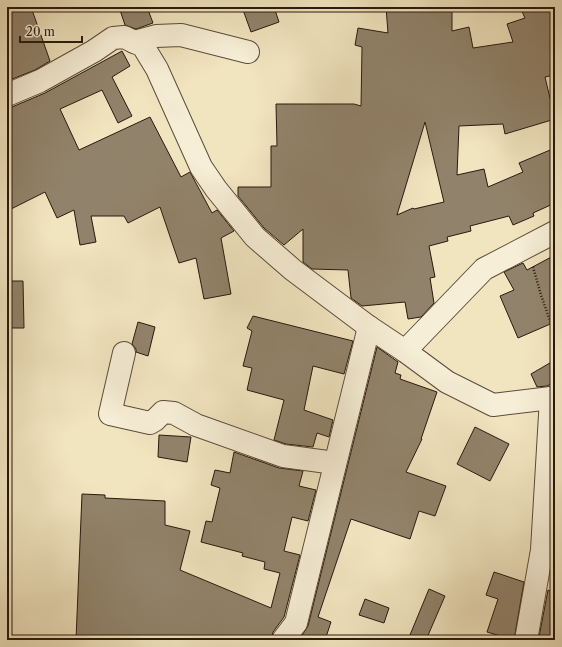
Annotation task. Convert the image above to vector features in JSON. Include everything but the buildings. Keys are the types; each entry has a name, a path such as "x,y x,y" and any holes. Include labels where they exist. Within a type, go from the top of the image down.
{"street":[{"path":"134,42 156,36 181,35 248,52"},
{"path":"7,95 40,81 94,51 113,38 124,37 143,46 157,69 201,167 216,189 255,237 293,270 369,327 447,382 493,405 553,399 542,550 526,640"},
{"path":"405,351 484,270 555,232"},
{"path":"283,640 296,623 369,327"},
{"path":"124,353 110,414 150,423 163,412 174,413 196,425 283,456 335,463"}],"path":[{"path":"527,248 541,296 555,335"}]}
